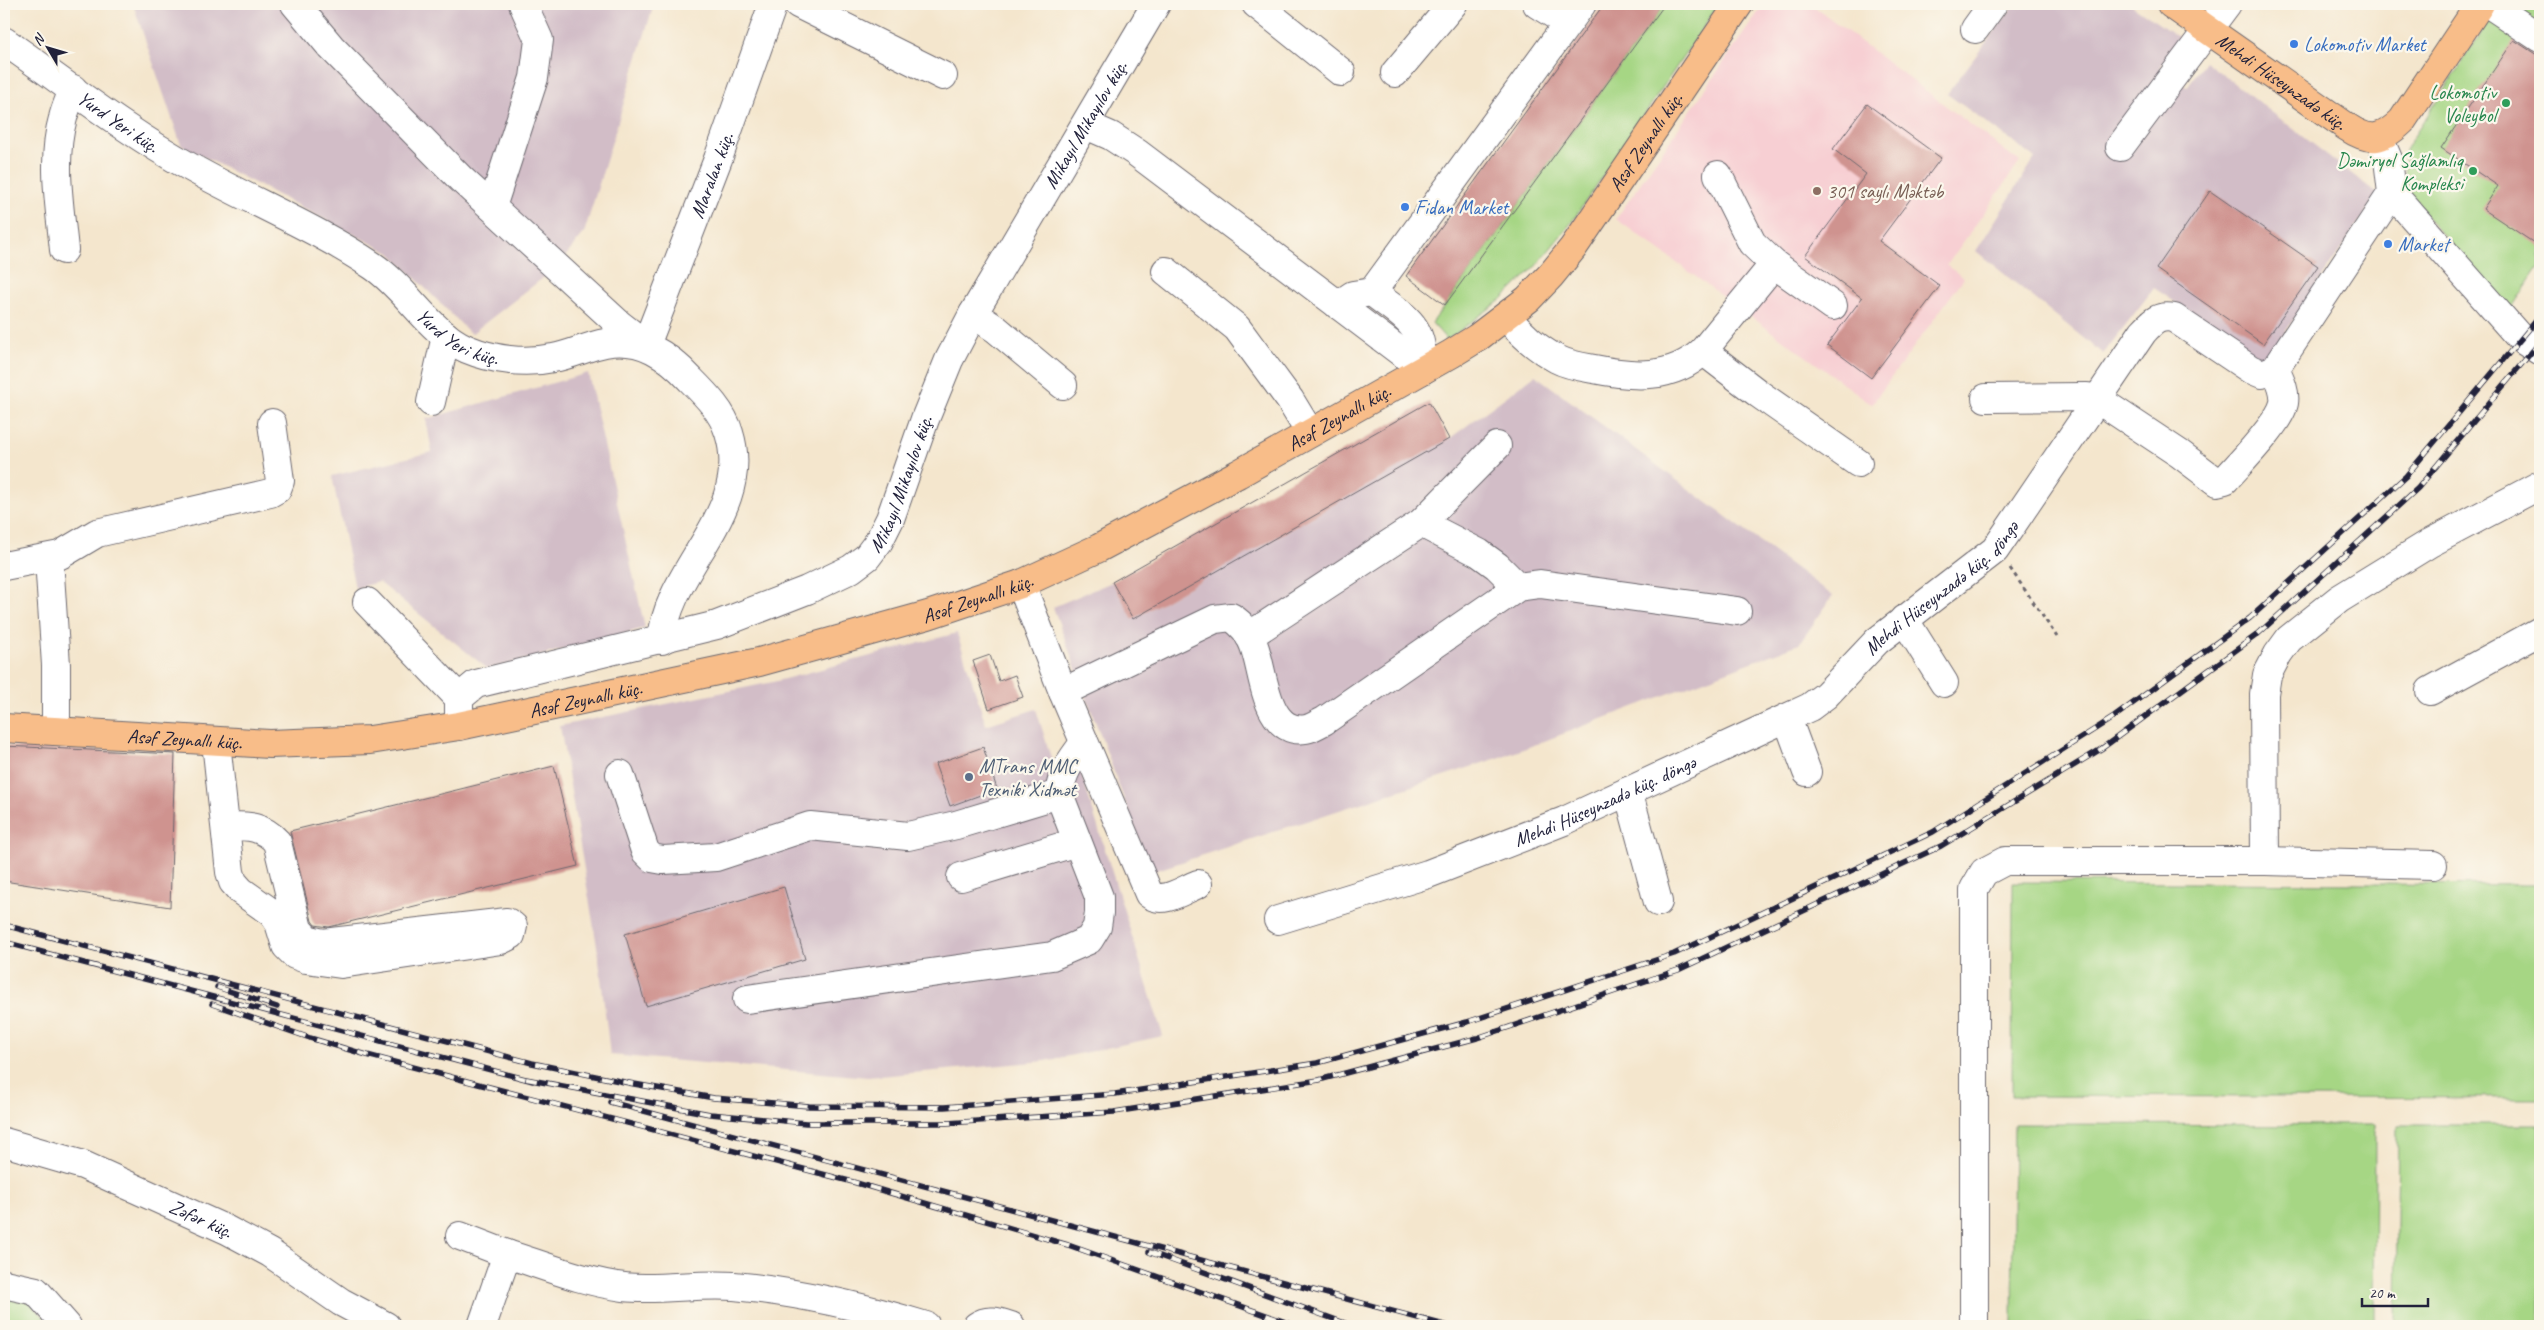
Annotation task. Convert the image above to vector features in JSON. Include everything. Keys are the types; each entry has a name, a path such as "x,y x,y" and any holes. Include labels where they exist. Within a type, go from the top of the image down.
{"main road":[{"name":"Asəf Zeynallı küç.","path":"4,728 270,744 370,740 459,726 759,662 928,615 1022,584 1098,548 1238,474 1477,338 1506,317 1551,275 1573,248 1739,4"},
{"name":"Mehdi Hüseynzadə küç.","path":"2171,4 2358,134 2368,138 2379,138"},
{"path":"2379,138 2390,132 2402,121 2480,4"}],"street":[{"path":"295,4 331,47 492,207 619,324 646,345"},
{"path":"492,207 534,78 540,40 523,4"},
{"name":"Maralan küç.","path":"646,345 718,160 773,4"},
{"path":"798,4 943,76"},
{"name":"Mikayıl Mikayılov küç.","path":"459,698 476,684 717,625 807,590 851,569 867,557 879,541 890,519 945,369 973,314 1156,4"},
{"path":"1256,4 1341,72"},
{"path":"1395,73 1453,4"},
{"path":"1338,305 1353,295 1372,292 1575,13 1537,4"},
{"path":"1975,29 1993,4"},
{"path":"2120,147 2227,4"},
{"path":"2489,4 2540,38"},
{"name":"Yurd Yeri küç.","path":"4,41 188,167 332,240 375,268 446,336 466,349 516,361 554,358 605,343 623,341 646,345 664,355 685,373 714,404 728,428 734,451 731,483 715,527 668,606 663,622 662,640"},
{"path":"64,250 58,146 62,119 73,89"},
{"path":"1086,125 1111,136 1137,153 1422,370"},
{"path":"2379,138 2388,160 2392,194 2520,339 2540,351"},
{"path":"1718,175 1752,243 1774,264 1832,306"},
{"path":"1986,398 2086,397 2097,400 2180,454 2217,482 2225,480 2277,419 2284,404 2283,388 2275,370 2392,194"},
{"path":"1506,317 1525,338 1559,360 1612,373 1647,375 1670,371 1690,362 1703,351 1774,264"},
{"path":"1166,271 1237,328 1290,400 1310,434"},
{"path":"1372,292 1415,329 1420,337 1423,351 1422,370"},
{"path":"973,314 996,329 1063,384"},
{"name":"Mehdi Hüseynzadə küç. döngə","path":"1278,920 1428,874 1564,821 1810,707 1826,695 1858,659 1904,619 1994,550 2143,332 2153,321 2164,316 2174,318 2250,369 2262,374 2275,370"},
{"path":"431,402 446,336"},
{"path":"1703,351 1759,394 1858,462"},
{"path":"4,566 60,556 97,532 270,493 277,489 280,481 272,423"},
{"path":"1249,636 1421,523 1497,446"},
{"path":"2265,860 2264,694 2268,675 2278,654 2301,628 2339,599 2391,565 2540,485"},
{"path":"1421,523 1485,557 1498,566 1518,587"},
{"path":"49,559 56,665 56,731"},
{"path":"1022,584 1062,692 1149,894 1155,899 1162,899 1198,884"},
{"path":"1062,692 1215,619 1231,617 1242,624 1254,645 1272,710 1282,722 1306,729 1324,721 1518,587 1540,584 1738,611"},
{"path":"367,602 459,698 459,726"},
{"path":"1904,619 1944,682"},
{"path":"2430,691 2540,631"},
{"path":"1787,718 1807,772"},
{"path":"216,742 225,826 233,882 241,891 272,914 279,923 286,946 295,955 306,959 341,964 501,940 511,935 513,926 507,922 324,943 307,939 298,930 278,842 268,831 253,826 225,826"},
{"path":"747,999 1052,956 1089,940 1097,927 1099,896 1059,794 1061,778 1066,766 1084,743"},
{"path":"620,774 644,851 652,858 663,860 716,857 810,826 908,836 956,825 1059,794"},
{"path":"1628,792 1658,902"},
{"path":"961,877 1077,842"},
{"path":"1974,1326 1974,889 1984,872 2005,861 2265,860 2434,865"},
{"name":"Zəfər küç.","path":"4,1142 83,1165 227,1230 270,1253 341,1302 386,1326"},
{"path":"460,1236 507,1254 592,1280 625,1287 735,1286 843,1303 926,1326"},
{"path":"482,1326 507,1254"},
{"path":"4,1284 36,1291 67,1326"},
{"path":"977,1326 982,1322 994,1320 1011,1326"}],"path":[{"path":"1994,550 2019,578 2057,637"}],"shaded area":[{"path":"133,4 654,4 584,233 557,267 471,334 390,253 181,145"},
{"name":"301 saylı Məktəb","path":"1764,4 1811,4 2020,162 1947,265 1964,278 1872,404 1616,219"},
{"path":"2015,4 2130,4 2181,39 2160,67 2173,78 2187,87 2205,61 2378,194 2265,362 2154,288 2103,354 1976,251 2035,158 1947,94"},
{"path":"588,373 645,628 488,669 379,582 355,588 332,476 432,452 426,419"},
{"path":"1535,375 1833,596 1799,644 1510,754 1151,872 1053,607 1112,582 1133,619 1449,439"},
{"path":"957,633 986,725 1036,709 1053,764 1079,766 1163,1036 1045,1061 868,1077 610,1055 598,952 560,726 773,682"}],"green space":[{"path":"1665,4 1719,4 1571,223 1536,266 1501,300 1447,340 1432,323"},
{"name":"Dəmiryol Sağlamlıq Kompleksi","path":"2500,4 2540,4 2540,266 2510,310 2404,192 2405,150"},
{"path":"2013,882 2540,885 2540,1098 2012,1096"},
{"path":"2014,1124 2375,1125 2374,1326 2012,1326"},
{"path":"2398,1125 2540,1125 2540,1326 2396,1326"},
{"path":"4,1296 26,1298 52,1326 4,1326"}],"building":[{"path":"1604,4 1665,4 1445,305 1406,276"},
{"name":"Lokomotiv Voleybol","path":"2514,40 2540,57 2540,247 2483,209 2498,186 2441,148"},
{"path":"1867,104 1941,158 1879,241 1940,286 1871,378 1827,345 1862,298 1805,256 1866,174 1833,149"},
{"path":"2210,191 2318,266 2263,344 2156,269"},
{"path":"1429,402 1449,439 1133,619 1112,582"},
{"path":"990,655 999,681 1015,675 1023,697 989,709 973,661"},
{"path":"4,746 175,754 170,907 4,881"},
{"path":"983,747 997,789 950,806 935,764"},
{"path":"554,766 578,866 329,927 315,925 312,921 290,831"},
{"path":"784,887 805,959 646,1006 625,934"}],"railway":[{"path":"4,925 532,1063 714,1098 809,1106 944,1107 1115,1094 1317,1063 1467,1022 1674,954 1933,832 2114,717 2250,618 2406,476 2540,316"},
{"path":"526,1079 710,1114 806,1123 947,1123 1114,1112 1319,1080 1477,1038 1678,970 1941,846 2101,749 2258,634 2418,488 2540,342"},
{"path":"4,942 533,1081"},
{"path":"217,987 277,1007"},
{"path":"212,1004 310,1038 367,1055 853,1182 1068,1245 1297,1326"},
{"path":"610,1102 1448,1326"},
{"path":"1149,1252 1353,1326"}],"place":[{"name":"Lokomotiv Market","path":"2294,44"},
{"name":"Lokomotiv Voleybol","path":"2506,103"},
{"name":"Dəmiryol Sağlamlıq Kompleksi","path":"2473,171"},
{"name":"301 saylı Məktəb","path":"1817,191"},
{"name":"Fidan Market","path":"1405,207"},
{"name":"Market","path":"2388,244"},
{"name":"MTrans MMC Texniki Xidmət","path":"969,777"}]}
